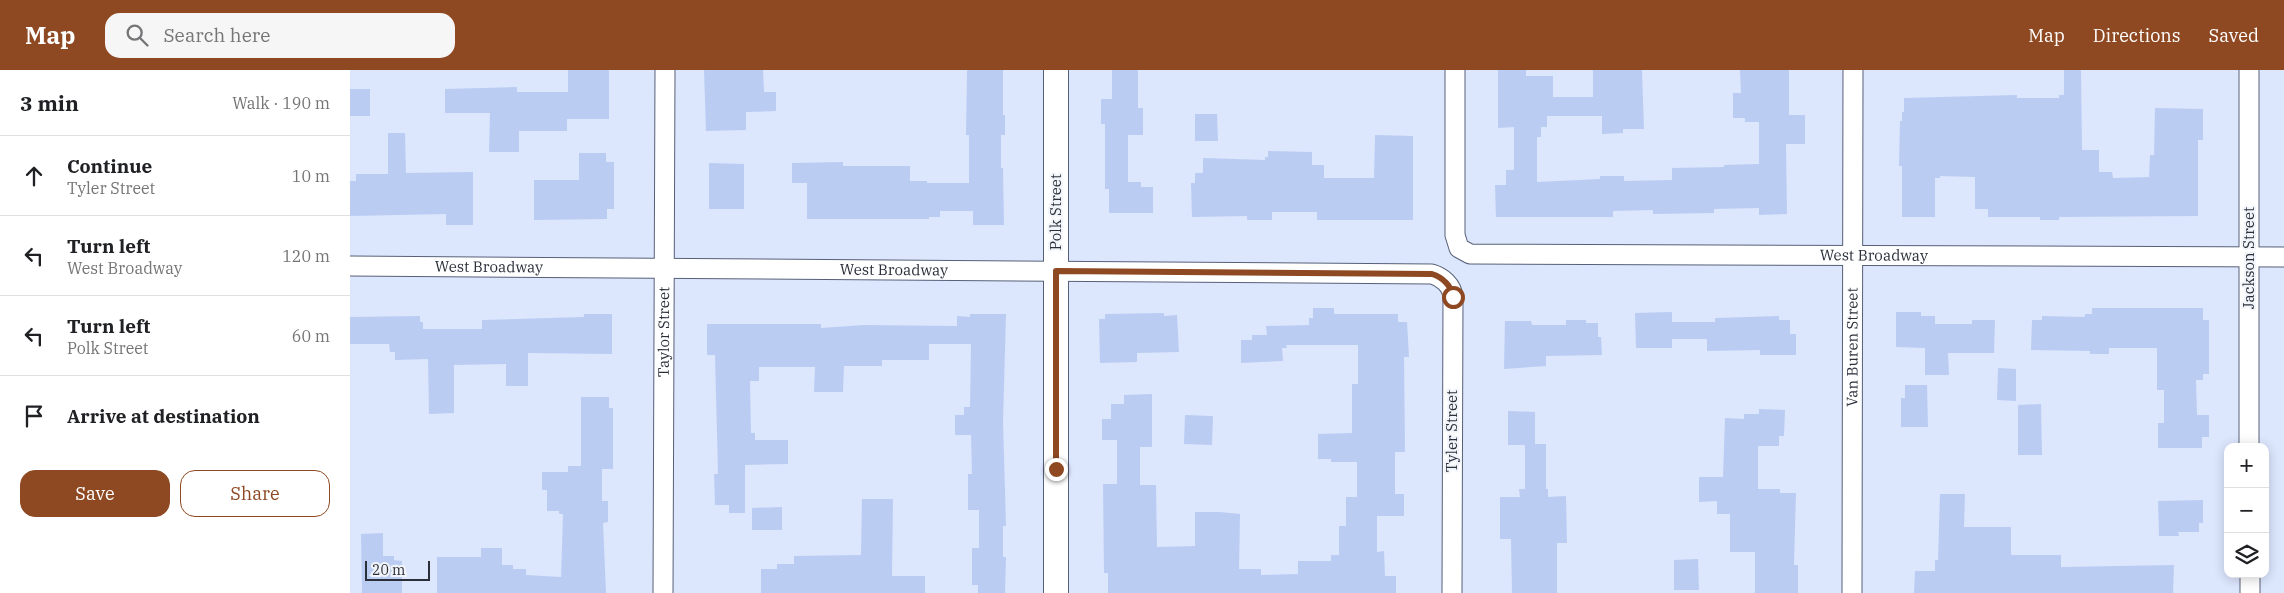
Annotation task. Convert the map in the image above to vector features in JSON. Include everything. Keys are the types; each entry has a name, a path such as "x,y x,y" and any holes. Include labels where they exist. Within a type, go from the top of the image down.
{"street":[{"name":"Taylor Street","path":"663,593 665,70"},
{"name":"Polk Street","path":"1056,70 1056,593"},
{"name":"West Broadway","path":"1455,70 1455,235 1459,248 1470,254 2284,257"},
{"name":"Van Buren Street","path":"1852,593 1853,70"},
{"name":"Jackson Street","path":"2249,70 2249,443"},
{"name":"West Broadway","path":"350,266 1417,273 1438,275"},
{"name":"Tyler Street","path":"1438,275 1450,288 1453,297 1452,593"},
{"path":"2250,578 2250,593"}],"building":[{"path":"568,70 609,70 609,119 567,119 567,131 519,131 519,152 489,152 490,113 445,113 445,89 517,87 517,92 568,92"},
{"path":"704,70 763,70 764,92 776,92 776,111 746,112 746,130 706,131"},
{"path":"967,70 1003,70 1005,135 1001,135 1001,168 1003,168 1004,225 973,225 973,211 940,211 940,217 929,217 929,219 807,219 807,183 792,183 792,163 843,162 843,166 910,166 910,181 969,183 969,135 966,135"},
{"path":"1112,70 1138,70 1138,108 1143,108 1143,135 1128,135 1128,182 1141,182 1141,187 1153,187 1153,213 1109,213 1109,189 1105,189 1105,124 1101,124 1101,99 1112,99"},
{"path":"1498,70 1526,70 1526,76 1553,76 1553,97 1593,97 1593,70 1642,70 1644,129 1623,129 1623,133 1602,134 1602,116 1547,116 1547,127 1541,127 1541,137 1537,137 1537,182 1600,179 1600,176 1624,176 1624,181 1672,180 1672,168 1759,164 1759,122 1745,122 1745,118 1733,118 1733,93 1741,93 1740,70 1789,70 1789,115 1805,115 1805,144 1786,144 1787,214 1759,215 1759,208 1714,209 1714,213 1653,214 1653,210 1613,211 1613,217 1496,217 1495,185 1506,185 1506,170 1514,170 1514,127 1498,128"},
{"path":"2064,70 2081,70 2082,150 2099,150 2099,172 2112,172 2113,178 2149,177 2150,155 2154,155 2155,108 2203,109 2203,140 2198,140 2198,216 2059,217 2059,220 2040,220 2040,217 1988,217 1988,209 1975,209 1975,177 1940,176 1940,178 1935,178 1935,217 1902,217 1902,166 1899,166 1900,121 1902,121 1902,112 1904,112 1904,98 2017,95 2017,98 2059,98 2059,95 2064,95"},
{"path":"350,89 370,89 370,116 350,116"},
{"path":"1195,114 1217,114 1218,141 1195,141"},
{"path":"388,133 405,133 406,173 473,172 473,225 446,225 446,214 350,216 350,181 356,181 356,174 388,174"},
{"path":"1375,135 1413,136 1413,220 1317,220 1317,212 1272,212 1272,220 1247,220 1247,216 1192,217 1191,183 1195,183 1195,173 1203,173 1203,158 1265,160 1265,157 1268,157 1268,151 1312,152 1312,165 1324,165 1324,178 1374,178"},
{"path":"579,153 606,153 606,162 614,162 614,209 607,209 607,219 534,220 534,180 579,180"},
{"path":"709,163 744,164 744,209 709,209"},
{"path":"1313,308 1334,308 1334,314 1398,314 1398,322 1407,322 1409,357 1404,357 1405,452 1395,452 1395,494 1404,494 1404,516 1377,516 1377,552 1384,551 1385,576 1396,576 1396,593 1108,593 1108,573 1104,573 1103,484 1117,484 1117,440 1102,440 1102,419 1111,419 1111,404 1124,404 1124,395 1152,394 1152,447 1140,447 1140,485 1156,485 1157,547 1195,546 1195,512 1220,512 1240,514 1239,569 1261,569 1261,575 1298,574 1298,561 1331,561 1331,555 1339,555 1339,526 1346,526 1346,497 1357,497 1357,462 1331,462 1331,459 1318,459 1318,434 1352,433 1352,384 1358,384 1358,345 1286,345 1287,348 1282,348 1283,361 1241,363 1241,340 1252,340 1252,335 1267,335 1266,326 1309,325 1309,318 1313,318"},
{"path":"2092,308 2203,308 2203,320 2209,320 2209,374 2203,374 2203,380 2196,380 2197,415 2209,415 2209,437 2202,437 2202,448 2158,448 2158,423 2164,423 2164,390 2157,390 2157,348 2109,348 2109,354 2090,354 2090,351 2031,350 2032,320 2042,320 2042,316 2085,317 2085,314 2092,314"},
{"path":"1672,312 1672,322 1715,322 1715,318 1779,316 1779,320 1790,320 1790,334 1796,334 1796,355 1760,355 1760,350 1707,351 1707,339 1672,339 1672,348 1636,348 1635,313"},
{"path":"1896,312 1921,312 1921,316 1935,316 1935,324 1972,324 1972,320 1995,320 1994,353 1948,353 1949,375 1925,375 1925,348 1896,347"},
{"path":"1164,313 1164,316 1177,315 1179,352 1137,353 1137,362 1100,363 1099,319 1105,319 1105,314"},
{"path":"584,314 612,314 612,354 528,353 528,386 506,386 506,364 454,365 454,413 429,414 428,359 395,360 395,352 390,352 389,344 350,344 350,317 420,316 420,322 423,322 423,329 482,329 482,320 584,317"},
{"path":"970,314 1006,314 1003,422 1006,526 1003,526 1003,557 1006,557 1005,593 978,593 978,585 972,585 972,548 979,548 979,510 968,510 968,474 972,474 971,435 955,435 955,415 964,415 964,407 970,407 971,344 929,344 929,360 882,360 882,366 844,366 843,392 814,392 815,367 759,367 759,381 750,381 751,433 755,433 755,440 788,440 788,464 745,465 745,513 729,513 729,505 715,505 714,474 718,474 715,355 707,355 707,324 821,324 821,328 864,325 957,326 957,316 970,317"},
{"path":"1566,320 1586,320 1586,323 1598,323 1598,337 1601,337 1602,355 1546,356 1546,366 1504,369 1505,321 1531,321 1532,325 1566,325"},
{"path":"1998,368 2016,369 2016,401 1997,400"},
{"path":"1905,385 1927,385 1928,427 1901,427 1901,398 1905,398"},
{"path":"581,397 609,397 609,408 613,408 613,469 602,469 602,501 608,501 608,522 603,523 606,593 437,593 437,557 481,557 481,548 502,548 502,565 513,565 513,569 526,569 526,575 561,577 563,514 559,514 559,511 547,511 547,490 542,490 542,472 568,472 568,466 581,466"},
{"path":"2041,404 2042,455 2018,455 2018,405"},
{"path":"1759,409 1785,410 1784,436 1779,436 1779,446 1758,446 1758,489 1780,489 1780,493 1796,493 1794,565 1798,565 1798,593 1755,593 1755,552 1730,552 1730,514 1717,514 1717,501 1699,502 1699,477 1723,477 1725,418 1744,419 1744,414 1759,414"},
{"path":"1508,411 1535,412 1535,444 1546,444 1546,489 1548,489 1548,497 1566,496 1567,543 1557,543 1557,593 1512,593 1511,539 1500,539 1500,497 1520,497 1519,489 1525,489 1525,445 1508,445"},
{"path":"1185,415 1213,416 1212,445 1184,444"},
{"path":"1940,494 1965,494 1964,527 2011,527 2011,555 2061,555 2061,567 2174,565 2173,593 1914,593 1915,571 1935,571 1935,560 1938,560"},
{"path":"862,499 893,499 892,576 925,576 925,593 761,593 761,569 777,569 777,564 794,564 794,556 861,555"},
{"path":"2203,500 2203,523 2199,523 2199,532 2178,532 2179,536 2159,536 2158,501"},
{"path":"782,507 782,530 752,530 752,508"},
{"path":"383,533 383,556 394,556 394,560 402,561 402,593 362,593 361,534"},
{"path":"1698,559 1699,590 1674,590 1674,560"}],"route":[{"path":"1056,469 1056,271 1432,274 1438,275 1446,282 1453,293 1453,297"}]}
